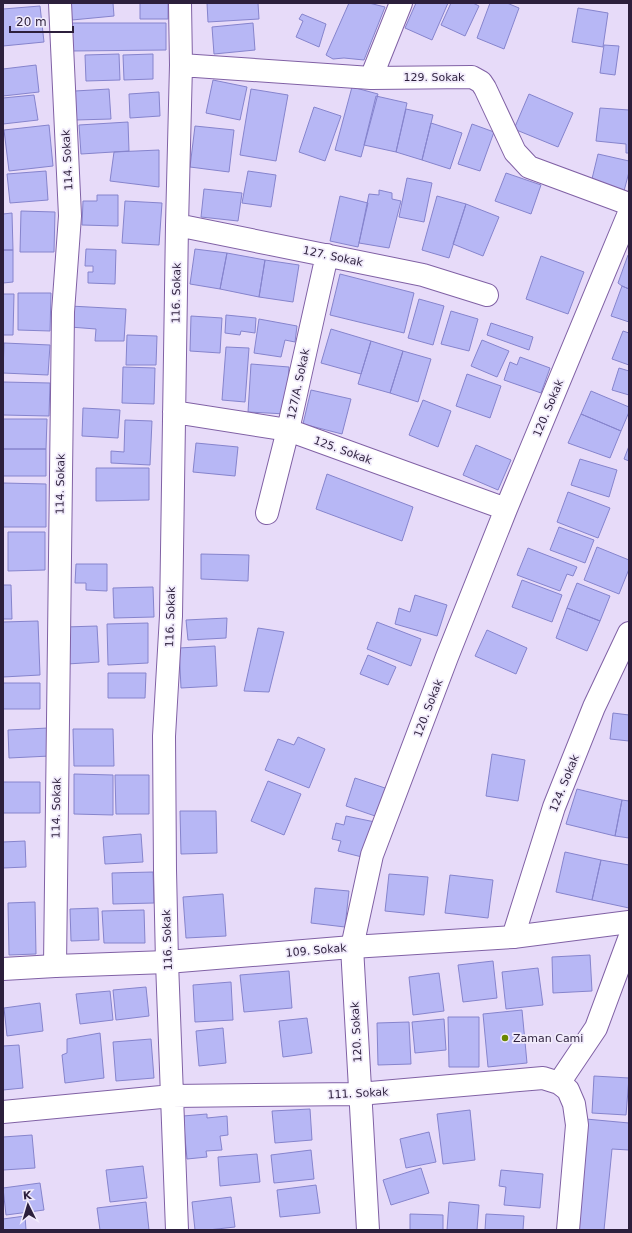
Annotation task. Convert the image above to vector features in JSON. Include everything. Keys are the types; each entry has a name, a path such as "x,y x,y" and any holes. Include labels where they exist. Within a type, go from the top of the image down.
{"street":[{"name":"114. Sokak","path":"55,966 62,312 70,216 60,3"},
{"name":"116. Sokak","path":"177,1230 167,962 164,736 171,616 176,225 181,65 180,3"},
{"path":"371,78 401,3"},
{"name":"129. Sokak","path":"181,65 371,78 472,77 481,82 485,88 514,152 529,167 629,204"},
{"name":"120. Sokak","path":"368,1230 352,947 372,855 447,657 629,213"},
{"name":"127. Sokak","path":"176,225 423,275 487,295"},
{"name":"127/A. Sokak","path":"267,513 288,430 326,255"},
{"name":"125. Sokak","path":"174,412 288,430 506,510"},
{"name":"124. Sokak","path":"513,937 554,807 594,707 629,633"},
{"name":"109. Sokak","path":"3,969 167,962 352,947 513,937 629,922"},
{"path":"568,1230 577,1125 574,1104 568,1090 559,1083 596,1028 629,939"},
{"name":"111. Sokak","path":"3,1112 172,1096 360,1094 543,1078 559,1083"}],"building":[{"path":"70,3 113,3 114,16 72,20"},
{"path":"140,3 168,3 168,19 140,19"},
{"path":"207,3 258,3 259,19 208,22"},
{"path":"349,3 369,3 385,7 364,60 344,58 333,59 326,55"},
{"path":"416,3 448,3 432,40 405,28"},
{"path":"451,3 473,3 479,6 465,36 441,25"},
{"path":"490,3 507,3 519,8 504,49 477,38"},
{"path":"40,6 44,42 3,46 3,9"},
{"path":"578,8 608,13 603,47 572,42"},
{"path":"302,14 326,24 319,47 296,37 303,21 299,19"},
{"path":"72,23 166,23 166,50 72,51"},
{"path":"253,23 255,50 214,54 212,27"},
{"path":"604,45 619,46 615,75 600,73"},
{"path":"119,54 120,80 86,81 85,55"},
{"path":"153,54 153,79 124,80 123,55"},
{"path":"36,65 39,92 3,96 3,69"},
{"path":"213,80 247,87 240,120 206,113"},
{"path":"352,87 378,94 361,157 335,150"},
{"path":"109,89 111,119 76,120 75,91"},
{"path":"251,89 288,95 276,161 240,155"},
{"path":"159,92 160,116 130,118 129,94"},
{"path":"529,94 573,113 558,147 514,129"},
{"path":"34,95 38,120 3,124 3,98"},
{"path":"376,96 407,103 396,152 364,145"},
{"path":"314,107 341,116 325,161 299,152"},
{"path":"600,108 629,110 629,153 626,153 626,144 596,141"},
{"path":"406,109 433,115 422,160 396,152"},
{"path":"128,122 129,151 81,154 79,125"},
{"path":"431,123 462,133 450,169 422,160"},
{"path":"472,124 494,132 480,171 458,164"},
{"path":"49,125 53,166 9,171 4,130"},
{"path":"195,126 234,130 229,172 190,167"},
{"path":"159,150 159,187 110,181 114,152"},
{"path":"598,154 629,161 629,172 624,191 591,183"},
{"path":"46,171 48,200 10,203 7,174"},
{"path":"248,171 276,175 271,207 242,203"},
{"path":"506,173 541,185 531,214 495,201"},
{"path":"407,178 432,183 424,222 399,217"},
{"path":"204,189 242,193 238,221 201,217"},
{"path":"379,190 392,193 392,199 401,201 389,248 359,243 369,194 379,195"},
{"path":"97,195 118,195 118,226 82,225 83,201 97,201"},
{"path":"340,196 368,203 358,247 330,241"},
{"path":"437,196 466,204 449,258 422,250"},
{"path":"125,201 162,203 159,245 122,243"},
{"path":"466,204 499,217 483,256 453,244"},
{"path":"21,211 55,212 54,252 20,252"},
{"path":"12,213 13,250 3,250 3,214"},
{"path":"86,249 116,250 115,284 88,283 88,272 93,272 93,266 85,266"},
{"path":"195,249 227,253 220,289 190,284"},
{"path":"3,250 13,250 13,282 3,283"},
{"path":"227,253 265,260 259,297 220,289"},
{"path":"629,255 629,289 618,283"},
{"path":"541,256 584,272 568,314 526,299"},
{"path":"265,260 299,265 293,302 259,297"},
{"path":"340,274 414,293 404,333 330,315"},
{"path":"622,286 629,289 629,322 611,316"},
{"path":"18,293 51,293 50,331 18,330"},
{"path":"3,294 14,294 13,335 3,335"},
{"path":"419,299 444,306 433,345 408,338"},
{"path":"70,306 126,309 124,341 95,341 96,329 70,327"},
{"path":"451,311 478,319 469,351 441,344"},
{"path":"226,315 256,318 255,333 241,331 240,335 225,333"},
{"path":"191,316 222,318 220,353 190,351"},
{"path":"259,319 297,326 295,342 285,340 281,357 254,353"},
{"path":"491,323 533,337 529,350 487,335"},
{"path":"331,329 371,341 361,374 321,363"},
{"path":"623,331 629,333 629,365 612,359"},
{"path":"127,335 157,336 156,365 126,365"},
{"path":"482,340 509,351 497,377 471,366"},
{"path":"371,341 403,351 390,393 358,384"},
{"path":"4,343 50,345 48,375 3,373"},
{"path":"226,347 249,348 245,402 222,400"},
{"path":"403,351 431,359 418,402 390,393"},
{"path":"520,357 550,368 541,393 504,380 510,362 517,365"},
{"path":"251,364 289,367 286,414 248,412"},
{"path":"123,367 155,368 154,404 122,403"},
{"path":"619,368 629,371 629,395 612,390"},
{"path":"467,374 501,386 490,418 456,406"},
{"path":"3,382 50,383 49,416 3,415"},
{"path":"311,390 351,399 342,434 303,424"},
{"path":"591,391 629,407 629,412 621,431 581,414"},
{"path":"423,400 451,411 438,447 409,435"},
{"path":"83,408 120,410 118,438 82,436"},
{"path":"581,414 621,431 610,458 568,443"},
{"path":"3,419 47,419 46,449 3,449"},
{"path":"125,420 152,421 150,465 111,463 111,451 124,452"},
{"path":"196,443 238,447 235,476 193,472"},
{"path":"476,445 511,460 498,490 463,475"},
{"path":"629,446 629,461 624,459"},
{"path":"3,449 46,449 46,476 3,476"},
{"path":"580,459 617,470 609,497 571,485"},
{"path":"96,468 149,468 149,500 96,501"},
{"path":"327,474 413,507 402,541 316,509"},
{"path":"3,483 46,484 46,527 3,527"},
{"path":"568,492 610,508 598,538 557,522"},
{"path":"559,527 594,540 585,563 550,550"},
{"path":"8,532 45,532 45,570 8,571"},
{"path":"597,547 629,560 629,569 619,594 584,580"},
{"path":"528,548 577,567 573,576 567,574 560,591 517,575"},
{"path":"201,554 249,555 248,581 201,579"},
{"path":"76,564 107,564 107,591 86,590 86,583 75,583"},
{"path":"522,580 562,595 552,622 512,607"},
{"path":"577,583 610,596 600,621 567,608"},
{"path":"3,585 11,585 12,619 3,619"},
{"path":"153,587 154,617 114,618 113,588"},
{"path":"415,595 447,605 437,636 395,624 399,608 410,612"},
{"path":"567,608 600,621 587,651 556,638"},
{"path":"227,618 226,638 188,640 186,620"},
{"path":"38,621 40,675 3,677 3,622"},
{"path":"377,622 421,639 411,666 367,649"},
{"path":"148,623 148,663 108,665 107,624"},
{"path":"97,626 99,662 67,664 65,627"},
{"path":"258,628 284,632 269,692 244,691"},
{"path":"487,630 527,648 516,674 475,656"},
{"path":"215,646 217,686 181,688 179,648"},
{"path":"368,655 396,667 388,685 360,674"},
{"path":"108,673 146,673 145,698 108,698"},
{"path":"3,683 40,683 40,709 3,709"},
{"path":"613,713 629,715 629,741 610,739"},
{"path":"48,728 50,756 9,758 8,730"},
{"path":"73,729 113,729 114,766 74,766"},
{"path":"298,737 325,749 309,788 265,770 278,739 294,745"},
{"path":"492,754 525,760 518,801 486,796"},
{"path":"74,774 113,775 113,815 74,814"},
{"path":"115,775 149,775 149,814 116,814"},
{"path":"355,778 388,789 378,817 346,806"},
{"path":"268,781 301,794 284,835 251,821"},
{"path":"3,782 40,782 40,813 3,813"},
{"path":"577,789 622,800 615,836 566,824"},
{"path":"622,800 629,801 629,838 615,836"},
{"path":"180,811 216,811 217,853 181,854"},
{"path":"346,816 375,822 366,858 338,851 341,841 332,839 336,823 344,825"},
{"path":"141,834 143,862 105,864 103,837"},
{"path":"25,841 26,867 3,868 3,842"},
{"path":"565,852 601,860 592,900 556,892"},
{"path":"601,860 629,865 629,908 592,900"},
{"path":"153,872 154,903 113,904 112,873"},
{"path":"389,874 428,877 424,915 385,911"},
{"path":"450,875 493,880 488,918 445,913"},
{"path":"315,888 349,891 345,927 311,923"},
{"path":"223,894 226,936 186,938 183,897"},
{"path":"35,902 36,954 9,955 8,903"},
{"path":"98,908 99,940 71,941 70,909"},
{"path":"144,910 145,943 104,943 102,911"},
{"path":"590,955 592,991 553,993 552,957"},
{"path":"493,961 497,998 463,1002 458,965"},
{"path":"538,968 543,1005 506,1009 502,972"},
{"path":"289,971 292,1008 244,1012 240,975"},
{"path":"439,973 444,1011 413,1015 409,977"},
{"path":"231,982 233,1020 195,1022 193,985"},
{"path":"146,987 149,1016 116,1020 113,990"},
{"path":"110,991 113,1020 80,1024 76,994"},
{"path":"40,1003 43,1031 7,1036 4,1008"},
{"name":"Zaman Cami","path":"522,1010 527,1063 488,1067 483,1014"},
{"path":"448,1017 479,1017 479,1067 449,1067"},
{"path":"307,1018 312,1053 283,1057 279,1021"},
{"path":"444,1019 446,1050 415,1053 412,1022"},
{"path":"409,1022 411,1064 378,1065 377,1023"},
{"path":"223,1028 226,1063 199,1066 196,1031"},
{"path":"100,1033 104,1078 65,1083 62,1055 67,1053 67,1039"},
{"path":"151,1039 154,1078 116,1081 113,1042"},
{"path":"19,1045 23,1088 3,1090 3,1046"},
{"path":"594,1076 629,1078 626,1115 592,1113"},
{"path":"310,1109 312,1140 275,1143 272,1111"},
{"path":"470,1110 475,1160 443,1164 437,1114"},
{"path":"207,1114 207,1118 227,1116 228,1135 220,1136 222,1150 206,1151 207,1157 187,1159 183,1116"},
{"path":"586,1119 629,1123 629,1150 612,1149 604,1230 575,1230"},
{"path":"429,1132 436,1162 406,1168 400,1139"},
{"path":"32,1135 35,1168 3,1170 3,1137"},
{"path":"311,1150 314,1179 274,1183 271,1155"},
{"path":"257,1154 260,1182 220,1186 218,1157"},
{"path":"143,1166 147,1198 110,1202 106,1170"},
{"path":"421,1168 429,1193 391,1205 383,1180"},
{"path":"501,1170 543,1174 540,1208 504,1205 506,1187 499,1186"},
{"path":"40,1183 44,1210 6,1215 3,1188"},
{"path":"316,1185 320,1213 280,1217 277,1190"},
{"path":"231,1197 235,1227 195,1230 192,1202"},
{"path":"146,1202 149,1230 100,1230 97,1208"},
{"path":"449,1202 479,1205 477,1230 447,1230"},
{"path":"410,1214 443,1215 443,1230 410,1230"},
{"path":"486,1214 524,1216 523,1230 485,1230"},
{"path":"25,1216 26,1230 3,1230 3,1219"}],"place":[{"name":"Zaman Cami","path":"505,1038"}]}
